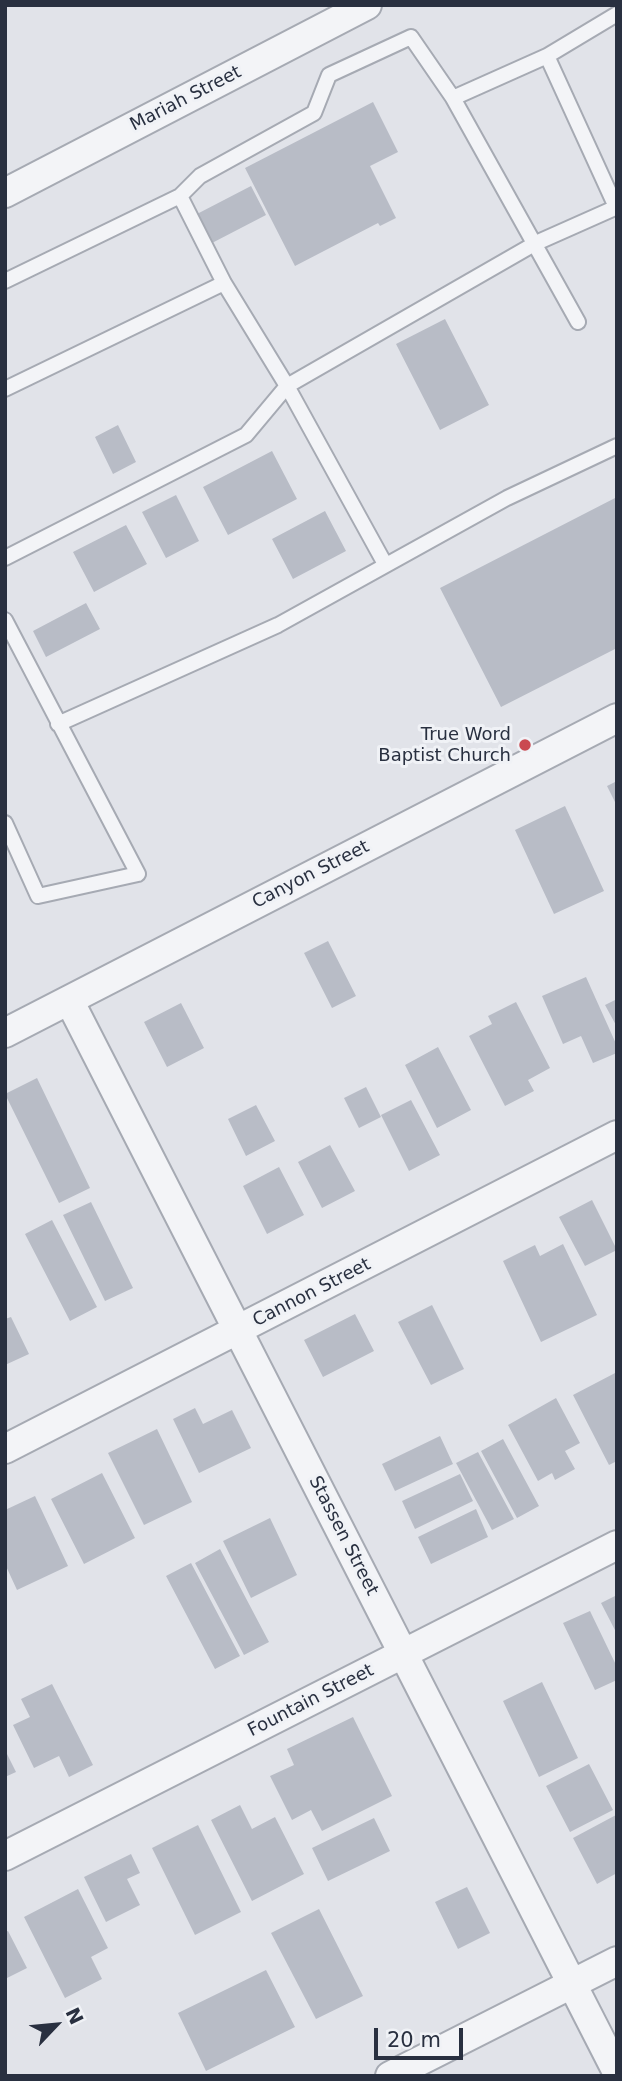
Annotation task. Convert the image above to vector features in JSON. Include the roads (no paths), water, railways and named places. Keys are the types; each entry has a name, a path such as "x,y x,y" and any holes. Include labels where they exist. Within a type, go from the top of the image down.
{"street":[{"name":"Mariah Street","path":"5,193 367,5"},
{"name":"Canyon Street","path":"5,1033 617,718"},
{"name":"Stassen Street","path":"69,1000 617,2072"},
{"name":"Cannon Street","path":"5,1449 617,1135"},
{"name":"Fountain Street","path":"5,1856 617,1545"},
{"path":"390,2076 617,1961"}],"lane":[{"path":"453,98 547,56 617,14"},
{"path":"5,281 180,196 200,176 314,113 329,75 411,37 453,98 578,322"},
{"path":"5,558 246,435 287,386 536,243 617,207 547,56"},
{"path":"180,196 224,283 287,386 385,564"},
{"path":"5,389 224,283"},
{"path":"58,724 278,625 507,498 617,446"},
{"path":"5,620 138,874 38,896 5,823"}],"place":[{"name":"True Word Baptist Church","path":"525,745"}]}
